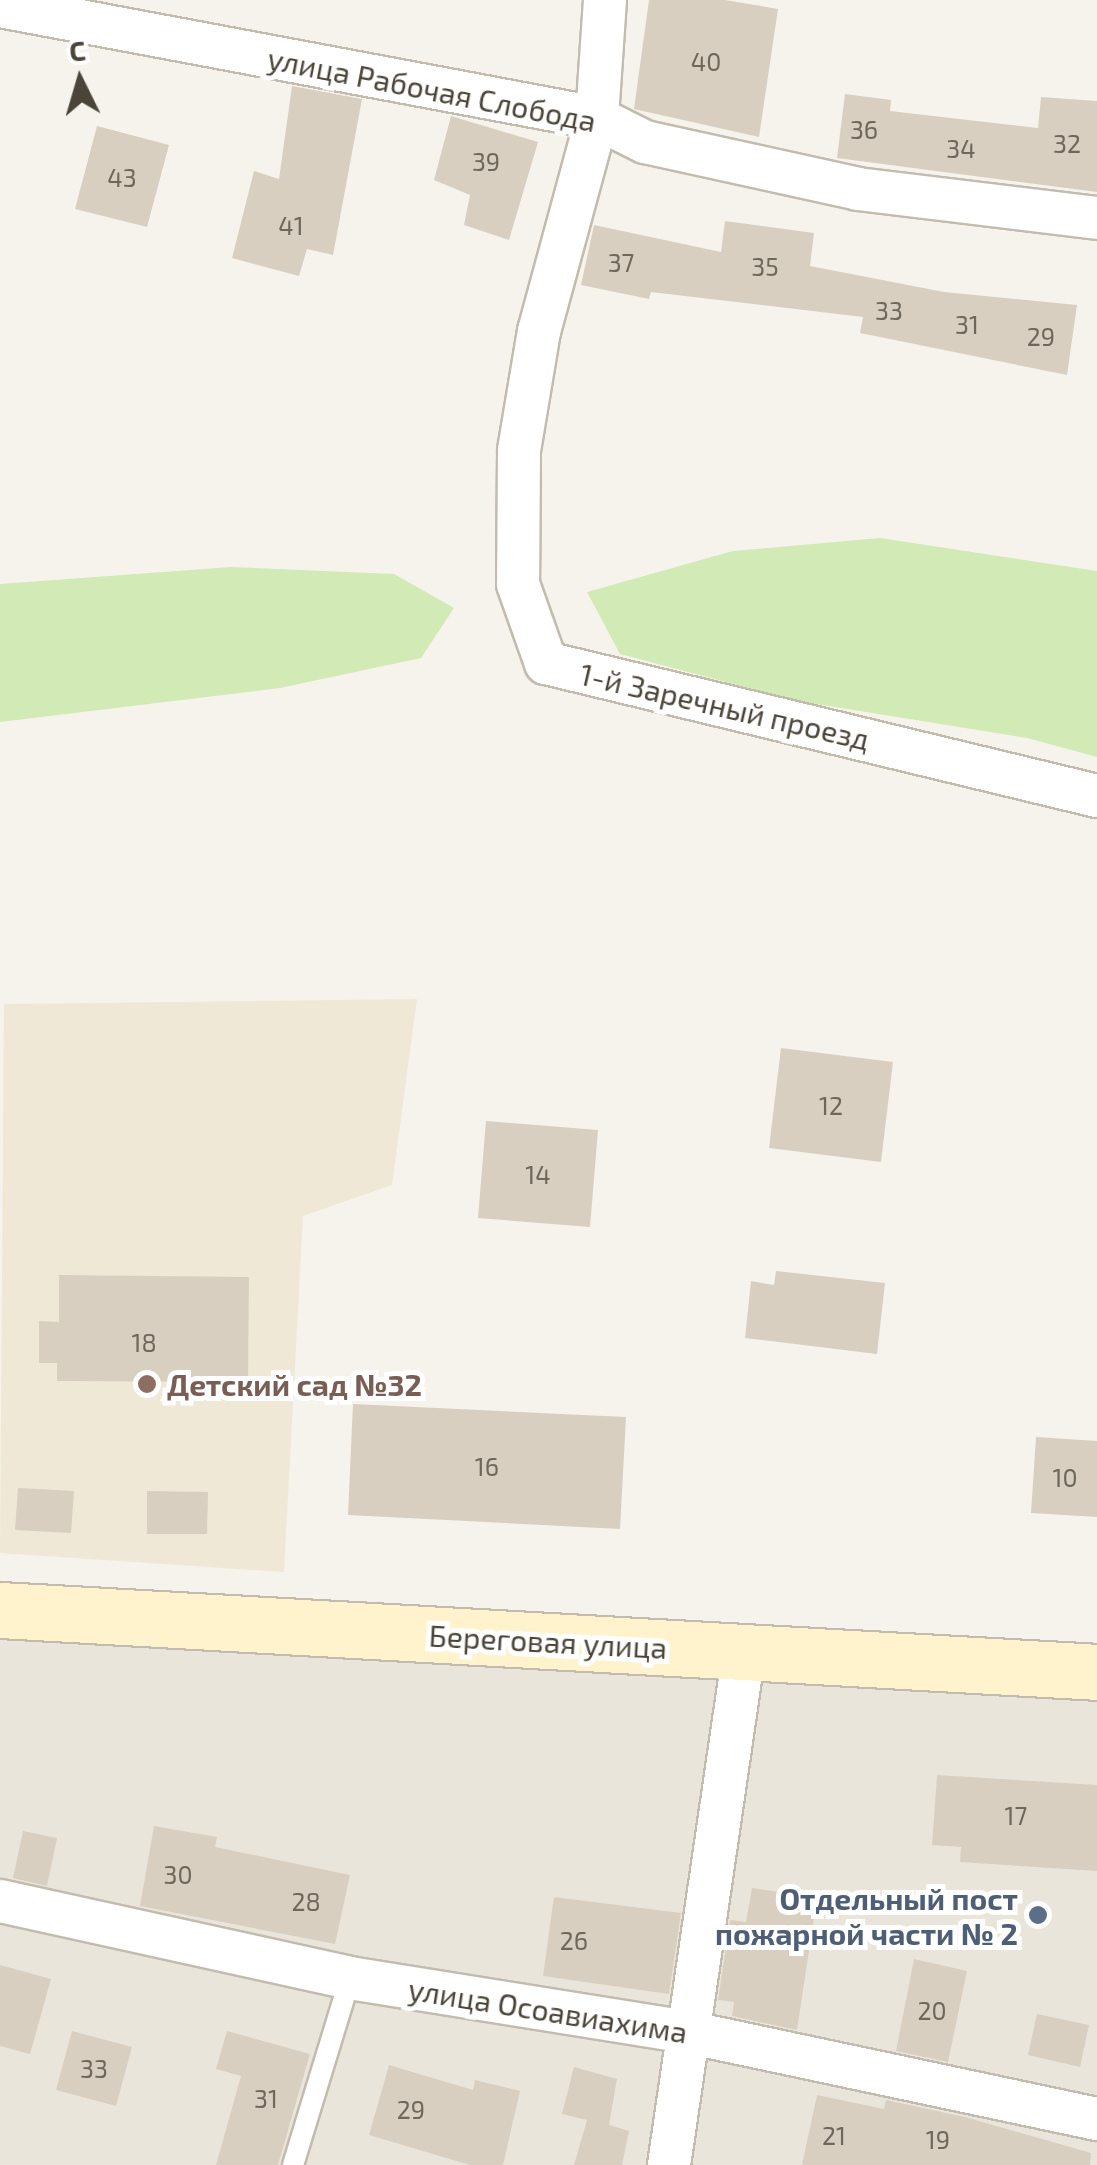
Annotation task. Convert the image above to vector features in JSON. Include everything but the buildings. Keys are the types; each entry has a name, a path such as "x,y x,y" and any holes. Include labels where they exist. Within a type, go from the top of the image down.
{"main road":[{"name":"Береговая улица","path":"0,1610 1097,1672"}],"street":[{"name":"1-й Заречный проезд","path":"605,0 597,118 539,331 518,451 518,584 546,663 1097,796"},
{"name":"улица Рабочая Слобода","path":"0,6 597,118 644,142 802,178 1097,218"},
{"path":"669,2165 692,2032 744,1652"},
{"name":"улица Осоавиахима","path":"0,1901 350,1978 692,2032 1097,2118"}],"lane":[{"path":"293,2165 350,1978"}],"shaded area":[{"name":"Детский сад №32","path":"417,999 392,1185 303,1216 284,1572 0,1553 4,1004"},
{"path":"0,1627 1097,1686 1097,2165 0,2165"}],"green space":[{"path":"880,538 1097,571 1097,757 1027,738 798,701 620,654 587,592 733,551"},
{"path":"231,567 394,574 454,608 421,658 280,688 0,722 0,584"}],"place":[{"name":"Детский сад №32","path":"147,1384"},
{"name":"Отдельный пост пожарной части № 2","path":"1038,1915"}]}
